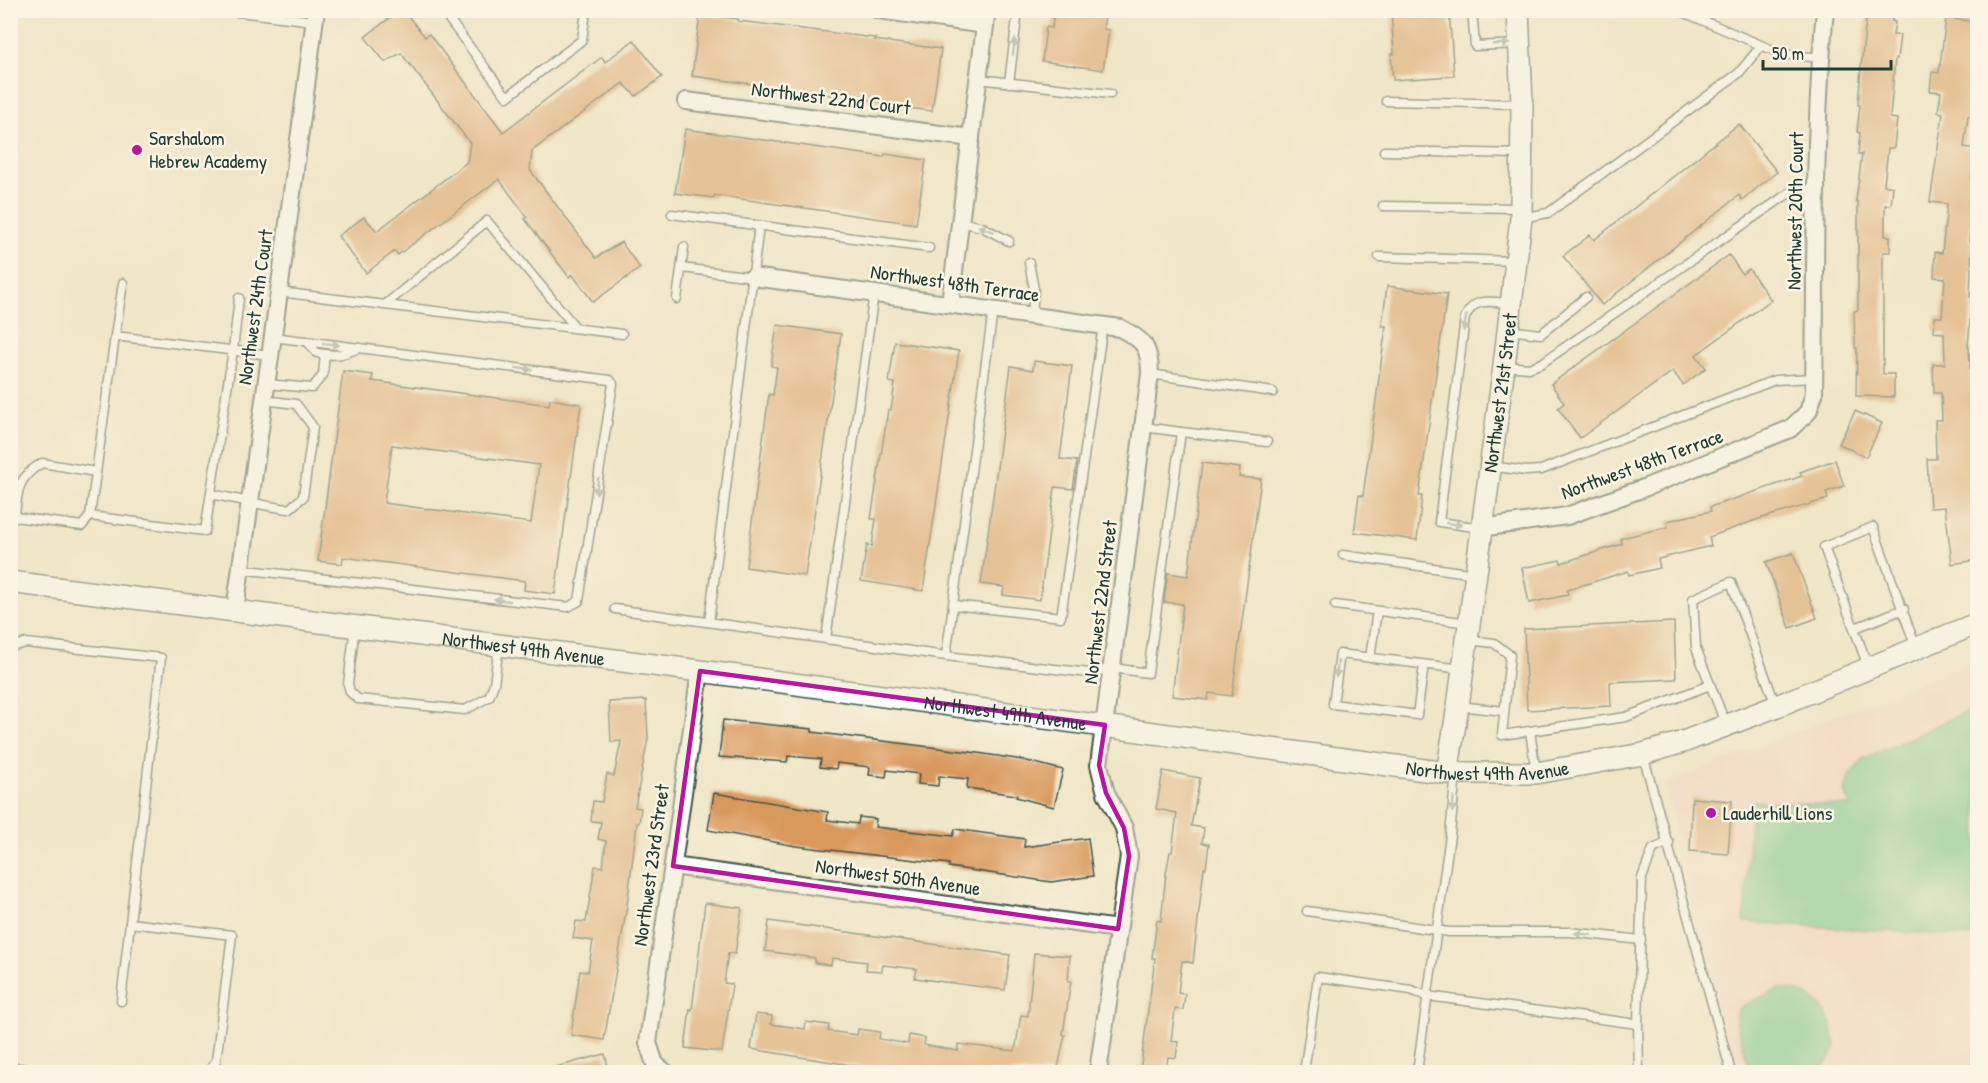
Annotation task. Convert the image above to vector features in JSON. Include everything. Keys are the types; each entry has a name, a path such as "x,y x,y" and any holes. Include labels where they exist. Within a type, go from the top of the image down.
{"street":[{"path":"879,10 986,18 950,303"},
{"name":"Northwest 21st Street","path":"1452,773 1462,669 1504,366 1521,213 1522,104 1518,10"},
{"name":"Northwest 20th Court","path":"1808,412 1814,394 1815,190 1825,10"},
{"name":"Northwest 24th Court","path":"235,610 315,16"},
{"name":"Northwest 22nd Court","path":"686,101 970,138"},
{"name":"Northwest 48th Terrace","path":"753,277 1120,328 1135,335 1145,345"},
{"name":"Northwest 22nd Street","path":"1098,1072 1129,856 1124,828 1106,793 1099,765 1150,374 1150,358 1145,345"},
{"name":"Northwest 48th Terrace","path":"1481,528 1567,516 1790,429 1808,412"},
{"name":"Northwest 49th Avenue","path":"10,582 700,671 1452,773 1536,773 1643,754 1683,742 1777,706 1977,623"},
{"name":"Northwest 23rd Street","path":"660,1068 648,1043 700,671"},
{"name":"Northwest 50th Avenue","path":"673,866 1119,929"}],"lane":[{"path":"222,10 315,16"},
{"path":"442,10 507,97 582,40 586,12 576,10"},
{"path":"1009,83 1018,10"},
{"path":"1472,10 1475,45 1521,44"},
{"path":"1678,10 1782,54 1821,58"},
{"path":"1383,206 1548,213 1738,73 1761,46"},
{"path":"978,80 1110,94"},
{"path":"1386,101 1522,104"},
{"path":"1384,151 1521,154"},
{"path":"1504,366 1529,368 1542,363 1795,189 1815,190"},
{"path":"672,214 929,248"},
{"path":"386,304 487,221 576,328"},
{"path":"960,222 982,227 1009,241"},
{"path":"709,622 759,226"},
{"path":"677,299 684,247"},
{"path":"1379,257 1516,261"},
{"path":"1029,263 1034,289 1032,315"},
{"path":"682,268 753,277"},
{"path":"96,472 42,463 26,474 17,493 15,517 82,526 90,516 123,283"},
{"path":"279,292 622,334"},
{"path":"826,639 874,293"},
{"path":"1508,330 1541,334 1586,297"},
{"path":"90,516 205,531 239,298"},
{"path":"1481,528 1439,522 1465,318 1472,305 1482,302 1510,303"},
{"path":"946,656 993,310"},
{"path":"953,605 1061,617 1103,326"},
{"path":"115,336 270,355"},
{"path":"240,569 568,607 579,601 613,384 610,380 273,337"},
{"path":"307,341 317,353 339,356 359,347"},
{"path":"265,392 312,388 323,375 325,354"},
{"path":"1150,374 1273,392"},
{"path":"1490,466 1541,470 1775,380 1814,378"},
{"path":"211,494 249,501 262,506 289,509 303,497 314,427 296,404 265,392"},
{"path":"1144,427 1267,442"},
{"path":"615,609 946,656 1089,673 1113,668 1149,673 1181,432"},
{"path":"1869,669 1824,547 1873,527 1917,649"},
{"path":"1343,555 1476,574"},
{"path":"1726,725 1696,648 1693,599 1731,582 1777,706"},
{"path":"1335,605 1377,611 1468,631 1494,643 1510,655 1502,735 1626,717 1710,686"},
{"path":"1855,628 1904,609"},
{"path":"1370,658 1377,611"},
{"path":"355,626 348,684 350,692 358,699 465,710 489,697 494,684 499,645"},
{"path":"10,646 26,643 160,658 121,1001"},
{"path":"1424,665 1417,715 1332,704 1340,654 1462,669"},
{"path":"1458,706 1504,711"},
{"path":"1530,731 1536,773"},
{"path":"1643,754 1731,1072"},
{"path":"1417,1072 1450,835 1452,773"},
{"path":"1640,1072 1638,1024 1642,878 1653,849 1669,842"},
{"path":"1307,911 1449,932 1570,932 1641,940"},
{"path":"130,923 232,935 216,1060 208,1072"},
{"path":"1304,1072 1318,977 1411,990 1427,996 1638,1024"},
{"path":"10,1068 53,1072"}],"highlighted area":[{"path":"700,671 1105,725 1099,765 1106,793 1124,828 1129,856 1118,929 673,866"}],"shaded area":[{"path":"1977,659 1977,1072 1731,1072 1665,784"}],"green space":[{"path":"1977,709 1977,937 1744,922 1751,801 1851,806 1845,792 1849,777 1863,760 1967,711"},
{"path":"1780,989 1808,996 1827,1014 1835,1041 1834,1051 1815,1072 1750,1072 1736,1013 1741,1006"}],"building":[{"path":"403,10 425,37 429,34 503,132 602,57 605,62 634,40 662,77 636,96 623,83 532,151 530,170 596,258 621,242 640,268 593,302 572,274 569,277 525,219 527,217 499,179 398,255 395,251 366,273 338,236 364,217 377,231 467,162 470,143 401,53 385,62 365,37"},
{"path":"1054,10 1106,10 1103,29 1109,30 1103,70 1042,61 1046,27 1052,28"},
{"path":"1391,10 1449,10 1454,76 1393,80"},
{"path":"1867,10 1893,10 1892,21 1895,22 1893,35 1900,35 1897,59 1895,59 1890,118 1897,119 1894,148 1888,148 1884,185 1893,187 1891,205 1885,205 1885,236 1890,236 1890,252 1883,252 1883,374 1894,374 1894,397 1856,396 1857,348 1855,348 1854,311 1858,310 1858,202 1856,201 1862,154 1858,154 1860,133 1857,132"},
{"path":"700,14 941,49 932,111 892,106 893,103 692,76"},
{"path":"1946,18 1977,22 1977,89 1974,116 1968,116 1964,147 1975,149 1971,182 1975,183 1969,241 1972,241 1970,297 1972,297 1968,347 1977,516 1977,560 1952,564 1945,507 1930,508 1927,459 1936,459 1935,420 1942,420 1941,393 1934,393 1933,364 1945,364 1944,333 1934,332 1935,317 1942,317 1945,278 1934,277 1935,252 1942,253 1947,204 1930,202 1943,113 1938,112 1941,92 1930,91 1932,72 1939,73"},
{"path":"1739,124 1777,172 1742,200 1739,195 1602,305 1563,256 1590,235 1594,240"},
{"path":"685,129 884,157 885,154 926,160 916,224 714,195 714,198 675,193"},
{"path":"1729,255 1742,274 1749,269 1771,300 1696,355 1706,368 1683,385 1673,371 1580,438 1558,408 1564,403 1551,384"},
{"path":"1387,286 1447,294 1419,496 1422,496 1417,540 1354,532 1359,495 1363,496 1386,326 1382,326"},
{"path":"777,325 841,334 805,576 746,567 769,394 773,395 777,367 771,366"},
{"path":"895,342 959,351 923,591 861,581 867,545 872,546 876,519 871,519 888,410 891,410 895,383 889,382"},
{"path":"1034,361 1072,366 1060,459 1077,461 1073,489 1055,487 1040,600 1003,595 1004,587 981,584 1011,366 1033,370"},
{"path":"343,371 373,375 372,381 549,405 550,399 581,404 555,594 524,590 525,581 343,557 342,564 318,561","holes":["392,445 539,465 531,523 384,503"]},
{"path":"1855,411 1882,423 1866,457 1839,444"},
{"path":"1835,460 1844,486 1826,492 1828,499 1759,519 1709,537 1711,546 1658,559 1660,568 1629,575 1628,571 1567,590 1568,595 1529,603 1522,568 1560,560 1561,563 1622,544 1621,538 1668,527 1667,521 1711,511 1710,507 1802,476 1800,472"},
{"path":"1202,463 1240,468 1239,477 1261,479 1232,696 1209,693 1208,700 1172,696 1183,604 1164,602 1168,573 1188,576"},
{"path":"1793,553 1817,618 1790,628 1766,562"},
{"path":"1674,622 1676,679 1610,682 1611,706 1527,710 1524,629"},
{"path":"646,700 648,738 635,807 641,808 604,1040 571,1035 580,971 588,972 593,941 573,938 576,921 586,922 595,866 603,867 606,841 598,839 601,822 591,821 593,801 602,802 607,774 614,776 621,741 611,742 609,702"},
{"path":"723,720 812,729 812,732 978,753 1023,760 1063,770 1054,807 1016,797 1017,795 967,788 968,779 939,776 938,786 918,784 919,774 887,770 886,777 869,775 870,767 837,763 836,769 820,767 821,759 788,756 787,762 719,757"},
{"path":"1163,771 1200,778 1191,826 1204,828 1202,843 1209,844 1193,963 1182,961 1178,993 1185,994 1183,1010 1175,1009 1171,1041 1178,1042 1176,1058 1168,1057 1166,1072 1140,1072 1155,958 1152,958 1157,920 1161,921 1166,873 1170,852 1172,852 1177,813 1156,809"},
{"path":"714,793 828,812 827,820 858,824 859,817 876,819 875,827 953,836 955,829 1025,839 1024,847 1088,838 1093,876 1051,882 949,867 949,864 796,846 708,830"},
{"name":"Lauderhill Lions","path":"1692,798 1732,801 1728,854 1690,851"},
{"path":"705,903 742,908 735,954 728,953 724,983 732,984 722,1052 685,1048"},
{"path":"769,921 1010,955 1005,990 915,978 917,969 883,965 882,971 866,970 867,962 832,958 831,965 815,963 815,958 765,951"},
{"path":"1034,953 1070,956 1068,981 1071,981 1063,1034 1065,1035 1057,1072 920,1072 889,1067 889,1071 751,1049 756,1014 772,1016 771,1024 805,1029 806,1022 829,1025 828,1031 857,1035 858,1029 880,1032 879,1039 908,1044 909,1035 925,1038 924,1045 958,1051 958,1044 1015,1051 1021,1015 1028,1016"},
{"path":"605,1054 609,1072 553,1072 552,1068"}],"place":[{"name":"Sarshalom Hebrew Academy","path":"137,150"},
{"name":"Lauderhill Lions","path":"1711,813"}]}
